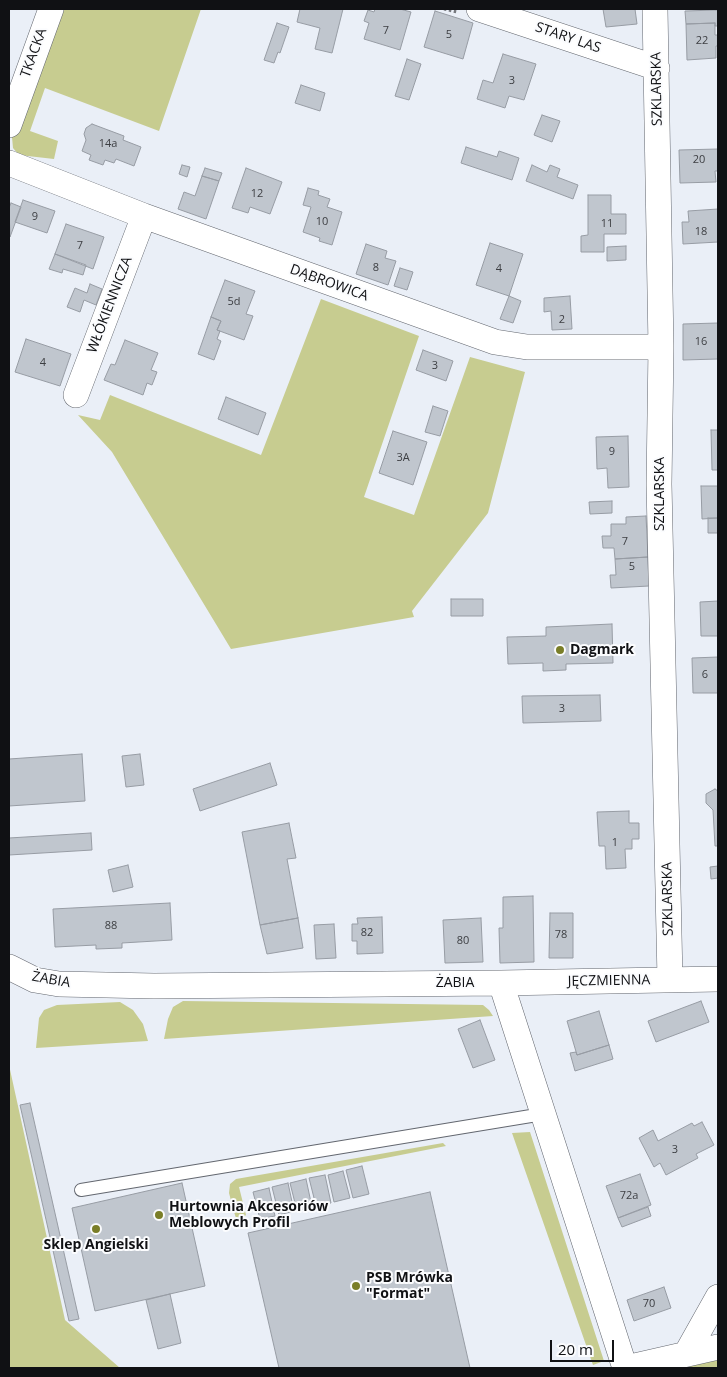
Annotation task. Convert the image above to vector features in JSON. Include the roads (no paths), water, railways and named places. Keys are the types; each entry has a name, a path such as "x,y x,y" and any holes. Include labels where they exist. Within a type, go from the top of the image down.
{"street":[{"name":"TKACKA","path":"9,125 51,9"},
{"name":"STARY LAS","path":"479,9 657,68"},
{"name":"SZKLARSKA","path":"655,9 661,347 659,494 670,979"},
{"name":"DĄBROWICA","path":"9,163 144,216 495,342 527,347 661,347"},
{"name":"WŁÓKIENNICZA","path":"76,395 144,216"},
{"name":"ŻABIA","path":"9,967 35,980 59,984 154,986 501,983"},
{"name":"JĘCZMIENNA","path":"501,983 718,979"},
{"path":"501,983 625,1368 718,1347"},
{"path":"686,1354 718,1297"}],"lane":[{"path":"81,1190 543,1114"}],"place":[{"name":"Dagmark","path":"560,650"},
{"name":"Hurtownia Akcesoriów Meblowych Profil","path":"159,1215"},
{"name":"Sklep Angielski","path":"96,1229"},
{"name":"PSB Mrówka \"Format\"","path":"356,1286"}]}
